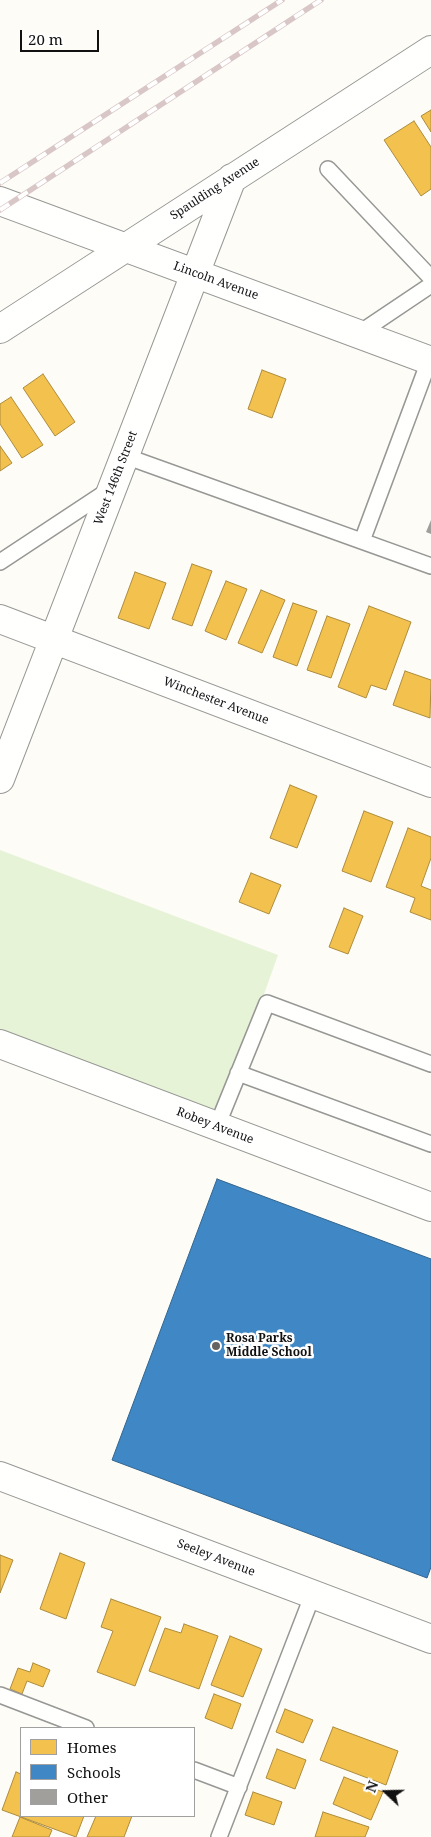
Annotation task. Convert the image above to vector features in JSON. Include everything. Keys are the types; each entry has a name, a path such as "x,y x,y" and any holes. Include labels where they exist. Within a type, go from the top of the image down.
{"street":[{"name":"Spaulding Avenue","path":"0,329 431,50"},
{"name":"West 146th Street","path":"0,778 232,178"},
{"name":"Lincoln Avenue","path":"0,201 430,361"},
{"name":"Winchester Avenue","path":"0,619 431,783"},
{"name":"Robey Avenue","path":"0,1044 431,1207"},
{"name":"Seeley Avenue","path":"0,1476 431,1639"}],"lane":[{"path":"328,169 431,278"},
{"path":"358,334 431,285"},
{"path":"362,541 430,361"},
{"path":"124,456 431,566"},
{"path":"0,562 112,488"},
{"path":"217,1126 267,1003 431,1064"},
{"path":"238,1073 431,1144"},
{"path":"219,1837 312,1594"},
{"path":"0,1695 83,1727"},
{"path":"195,1770 239,1787"}],"green space":[{"path":"0,850 278,955 217,1126 0,1044"}],"building: Homes":[{"path":"431,110 431,132 421,116"},
{"path":"414,121 431,147 431,189 421,196 384,140"},
{"path":"262,370 286,379 272,418 248,409"},
{"path":"43,374 75,422 55,436 23,388"},
{"path":"11,397 43,445 22,458 0,424 0,404"},
{"path":"0,446 12,463 0,471"},
{"path":"192,564 212,571 192,626 172,619"},
{"path":"135,572 166,583 149,629 118,618"},
{"path":"226,581 247,589 226,640 205,631"},
{"path":"261,590 285,600 262,653 238,643"},
{"path":"293,603 317,611 297,666 273,657"},
{"path":"369,606 411,622 386,690 371,685 366,698 338,687"},
{"path":"327,616 350,624 331,678 307,670"},
{"path":"405,671 431,680 430,718 393,705"},
{"path":"290,785 317,796 297,848 270,838"},
{"path":"364,811 393,822 371,882 342,871"},
{"path":"408,828 431,837 431,858 421,886 431,890 431,920 410,912 415,898 386,887"},
{"path":"251,873 281,885 269,914 239,902"},
{"path":"344,908 363,916 348,954 329,947"},
{"path":"60,1553 85,1563 66,1619 40,1609"},
{"path":"0,1555 13,1560 0,1593"},
{"path":"111,1599 161,1617 135,1686 97,1672 113,1631 101,1627"},
{"path":"184,1624 218,1636 199,1689 149,1671 165,1628 181,1633"},
{"path":"230,1636 262,1649 243,1697 211,1685"},
{"path":"33,1663 50,1670 43,1687 27,1681 22,1694 10,1689 18,1668 30,1672"},
{"path":"214,1694 241,1704 232,1729 205,1718"},
{"path":"285,1709 313,1720 303,1743 276,1732"},
{"path":"333,1727 398,1751 386,1785 320,1760"},
{"path":"277,1749 306,1760 295,1789 266,1778"},
{"path":"16,1772 20,1774 20,1817 2,1810"},
{"path":"344,1777 383,1792 371,1820 333,1804"},
{"path":"253,1792 282,1802 274,1825 245,1815"},
{"path":"323,1812 369,1827 365,1837 315,1837"},
{"path":"20,1817 52,1830 49,1837 12,1837"},
{"path":"21,1817 84,1817 76,1837"},
{"path":"96,1817 132,1817 124,1837 87,1837"}],"building: Schools":[{"path":"217,1179 431,1259 431,1567 427,1578 112,1460"}],"building: Other":[{"path":"431,520 431,534 426,532"}],"railway":[{"path":"0,183 282,0"},
{"path":"0,210 321,0"}],"place":[{"name":"Rosa Parks Middle School","path":"216,1346"}]}
